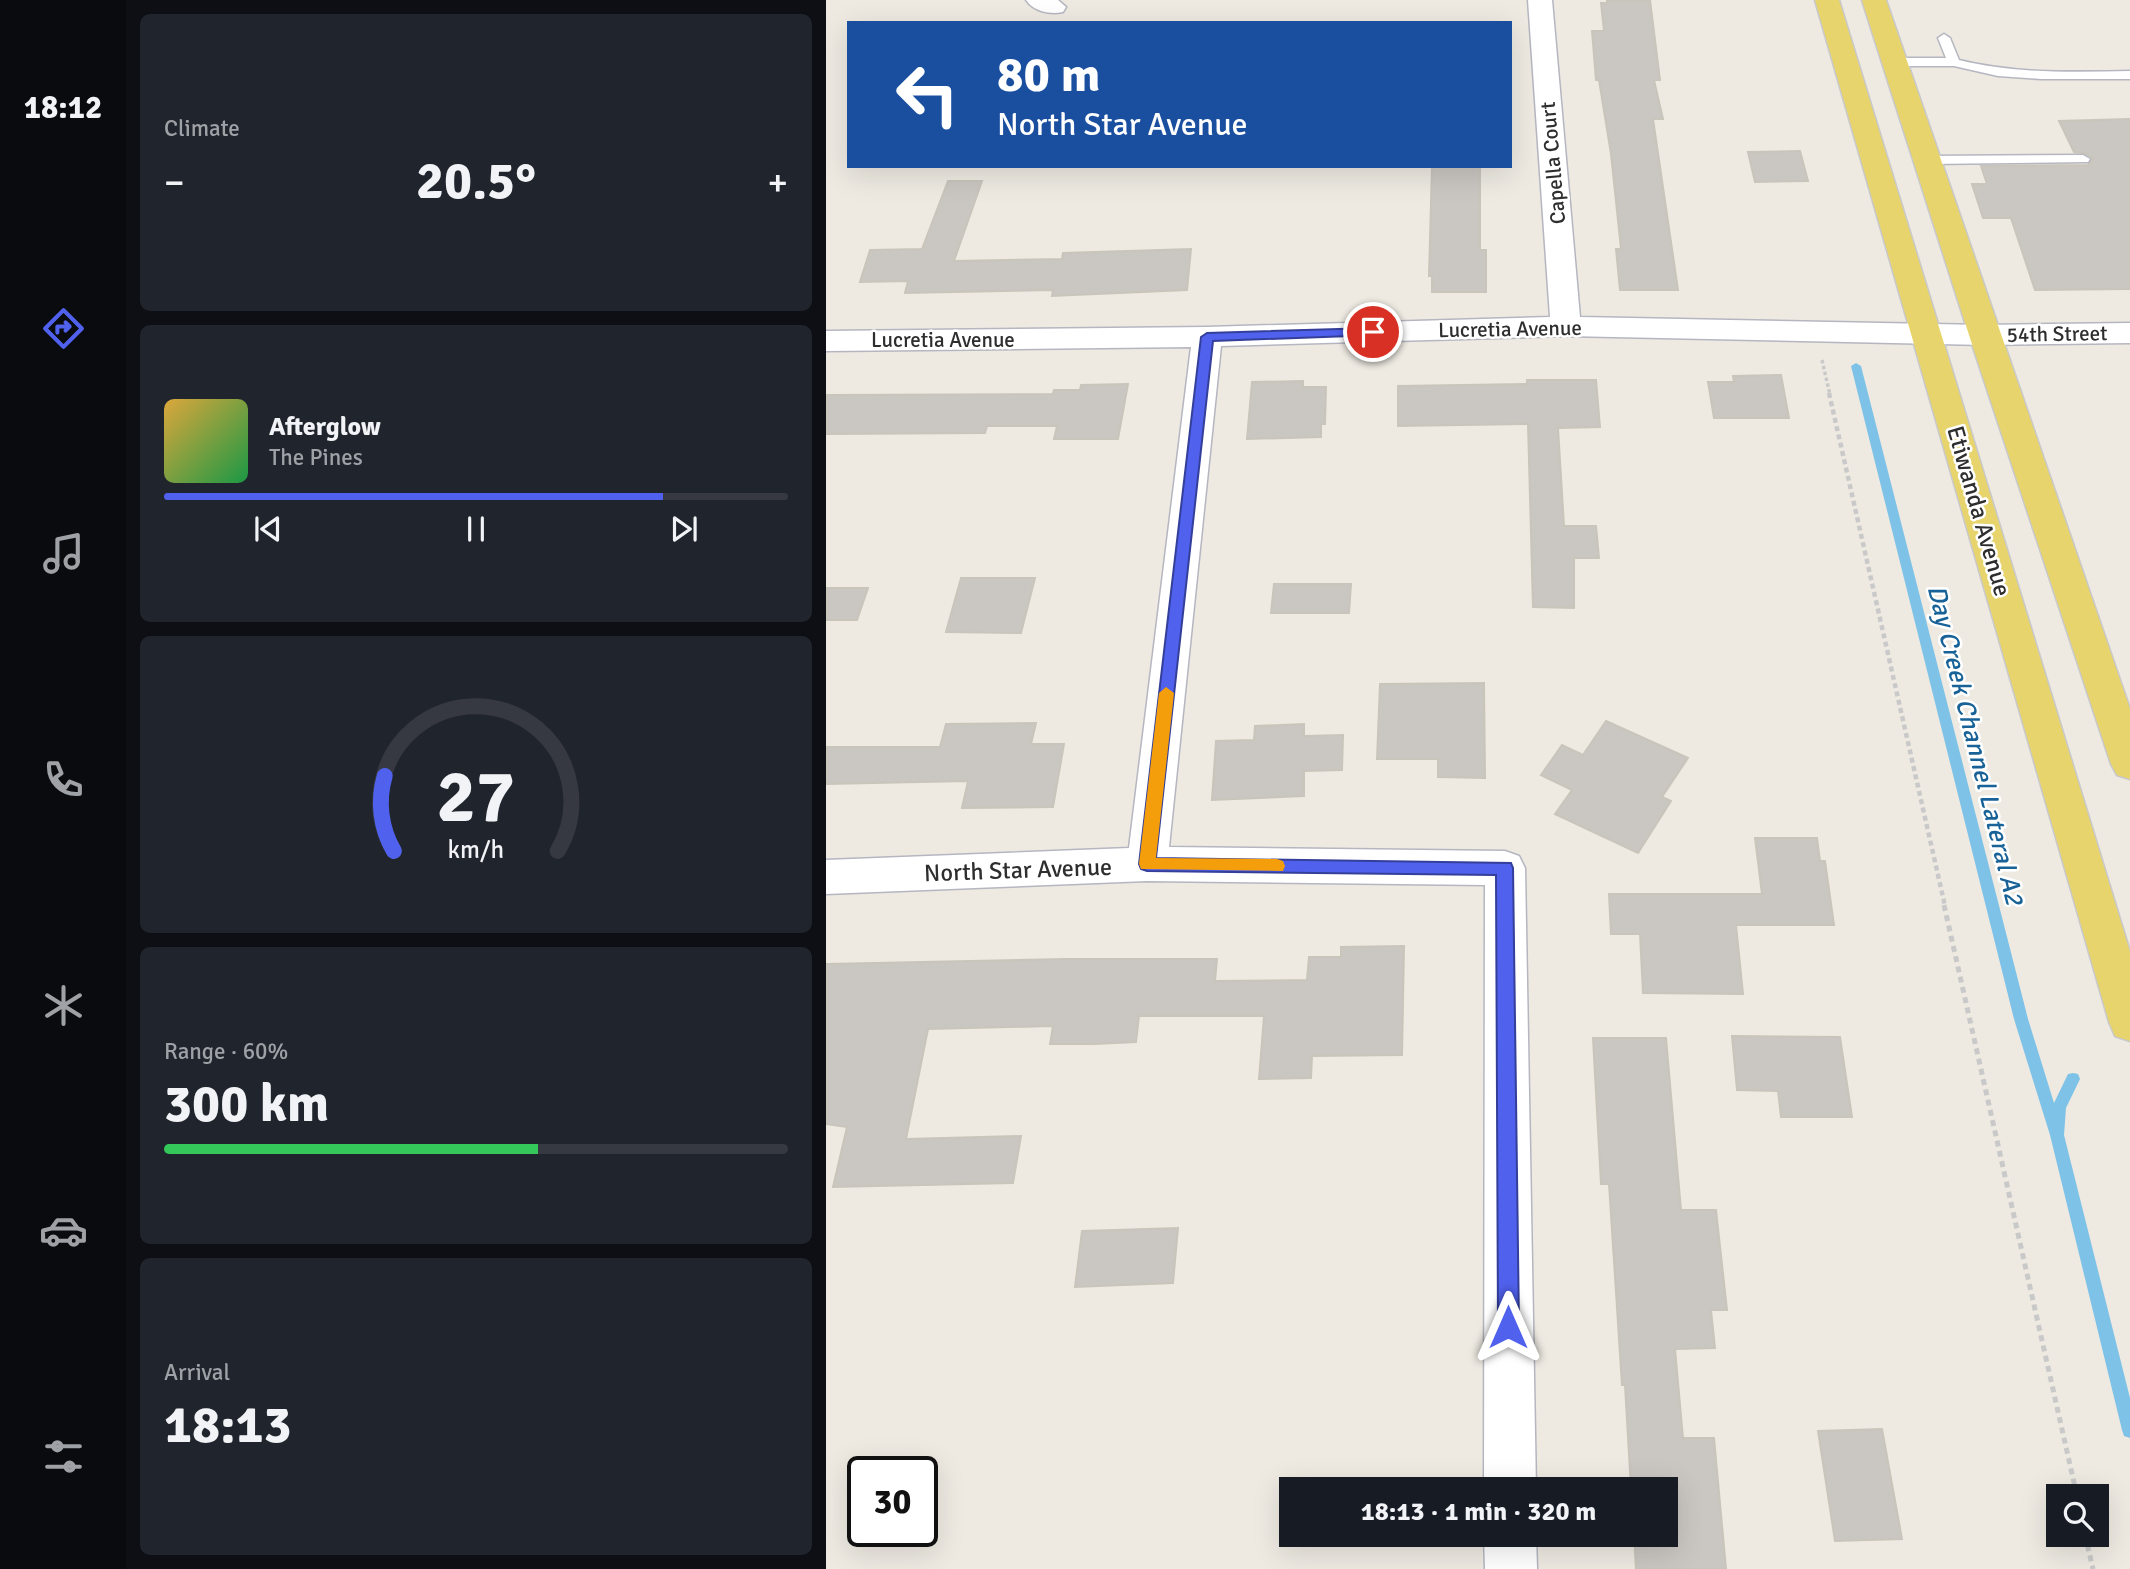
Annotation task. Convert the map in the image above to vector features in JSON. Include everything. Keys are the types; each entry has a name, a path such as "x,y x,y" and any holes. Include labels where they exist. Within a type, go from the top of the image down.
{"main road":[{"name":"Etiwanda Avenue","path":"1827,0 2130,1021"},
{"path":"1874,0 1984,335 2130,764"}],"street":[{"name":"Capella Court","path":"1540,0 1566,327"},
{"name":"Lucretia Avenue","path":"826,341 1207,337 1566,327 1984,335"},
{"name":"54th Street","path":"1984,335 2130,333"},
{"path":"1147,864 1207,337"},
{"name":"North Star Avenue","path":"826,877 1147,864 1505,868 1510,1477"},
{"path":"1510,1547 1511,1569"}],"lane":[{"path":"1944,38 1954,62"},
{"path":"1895,62 1954,62 1990,72 2026,76 2130,75"},
{"path":"1928,160 2083,159"}],"path":[{"path":"1817,332 2074,1484"},
{"path":"2088,1547 2093,1569"}],"building":[{"path":"1607,0 1650,0 1660,80 1654,80 1663,119 1653,119 1678,290 1620,290 1616,249 1621,249 1611,154 1599,80 1596,80 1592,31 1604,31 1601,3 1607,3"},
{"path":"2130,119 2130,289 2035,290 2011,218 1983,218 1972,184 1987,184 1981,166 2088,165 2093,158 2074,152 2059,121"},
{"path":"1800,151 1808,181 1755,182 1748,152"},
{"path":"1432,168 1480,168 1480,250 1486,250 1486,292 1432,292 1432,276 1429,276"},
{"path":"948,181 982,181 954,261 1062,259 1063,253 1191,249 1187,290 1052,296 1053,290 905,293 908,281 860,282 870,250 922,249"},
{"path":"1781,375 1789,418 1714,418 1708,382 1734,382 1733,376"},
{"path":"1527,380 1596,380 1600,427 1558,428 1564,526 1596,526 1599,558 1574,558 1574,608 1533,607 1528,424 1398,426 1398,386 1527,384"},
{"path":"1303,381 1303,387 1326,387 1325,424 1321,424 1321,437 1247,439 1252,382"},
{"path":"1128,384 1118,439 1054,439 1057,426 987,426 985,433 826,434 826,395 1053,394 1054,390 1080,390 1081,385"},
{"path":"961,578 1035,578 1021,633 946,632"},
{"path":"1274,584 1351,584 1349,613 1271,613"},
{"path":"826,588 868,588 857,620 826,620"},
{"path":"1484,683 1485,778 1438,777 1438,759 1377,759 1380,684"},
{"path":"1606,721 1688,758 1662,797 1671,801 1638,853 1555,814 1572,790 1541,775 1562,745 1583,755"},
{"path":"1036,723 1031,744 1064,744 1053,807 962,808 968,781 826,784 826,747 940,747 946,724"},
{"path":"1304,724 1304,736 1343,735 1342,770 1304,771 1304,796 1212,800 1216,741 1254,740 1255,726"},
{"path":"1755,838 1817,838 1820,861 1825,861 1834,925 1736,925 1743,994 1643,993 1640,934 1611,934 1609,894 1762,894"},
{"path":"1404,946 1402,1055 1312,1056 1311,1078 1259,1079 1264,1016 1139,1016 1136,1042 1094,1044 1050,1044 1053,1026 928,1029 906,1139 1021,1136 1013,1183 833,1187 847,1127 826,1124 826,964 1217,959 1215,981 1307,980 1309,957 1341,957 1341,947"},
{"path":"1732,1036 1840,1037 1852,1117 1781,1117 1778,1091 1737,1090"},
{"path":"1593,1038 1666,1038 1681,1210 1716,1210 1727,1310 1711,1310 1715,1348 1675,1349 1683,1438 1714,1438 1726,1569 1636,1569 1635,1547 1678,1547 1678,1477 1630,1477 1609,1184 1601,1184"},
{"path":"1178,1228 1173,1283 1075,1287 1082,1231"},
{"path":"1882,1429 1902,1539 1835,1541 1818,1431"}],"waterway":[{"name":"Day Creek Channel Lateral A2","path":"1856,366 2021,1019 2057,1135"},
{"name":"Day Creek Channel Lateral A2","path":"2057,1135 2059,1108 2073,1079"},
{"name":"Day Creek Channel Lateral A2","path":"2057,1135 2130,1430"}],"slow traffic":[{"path":"1166,693 1147,864 1277,866"}],"route":[{"path":"1373,332 1207,337 1147,864 1505,868 1508,1327"}]}
